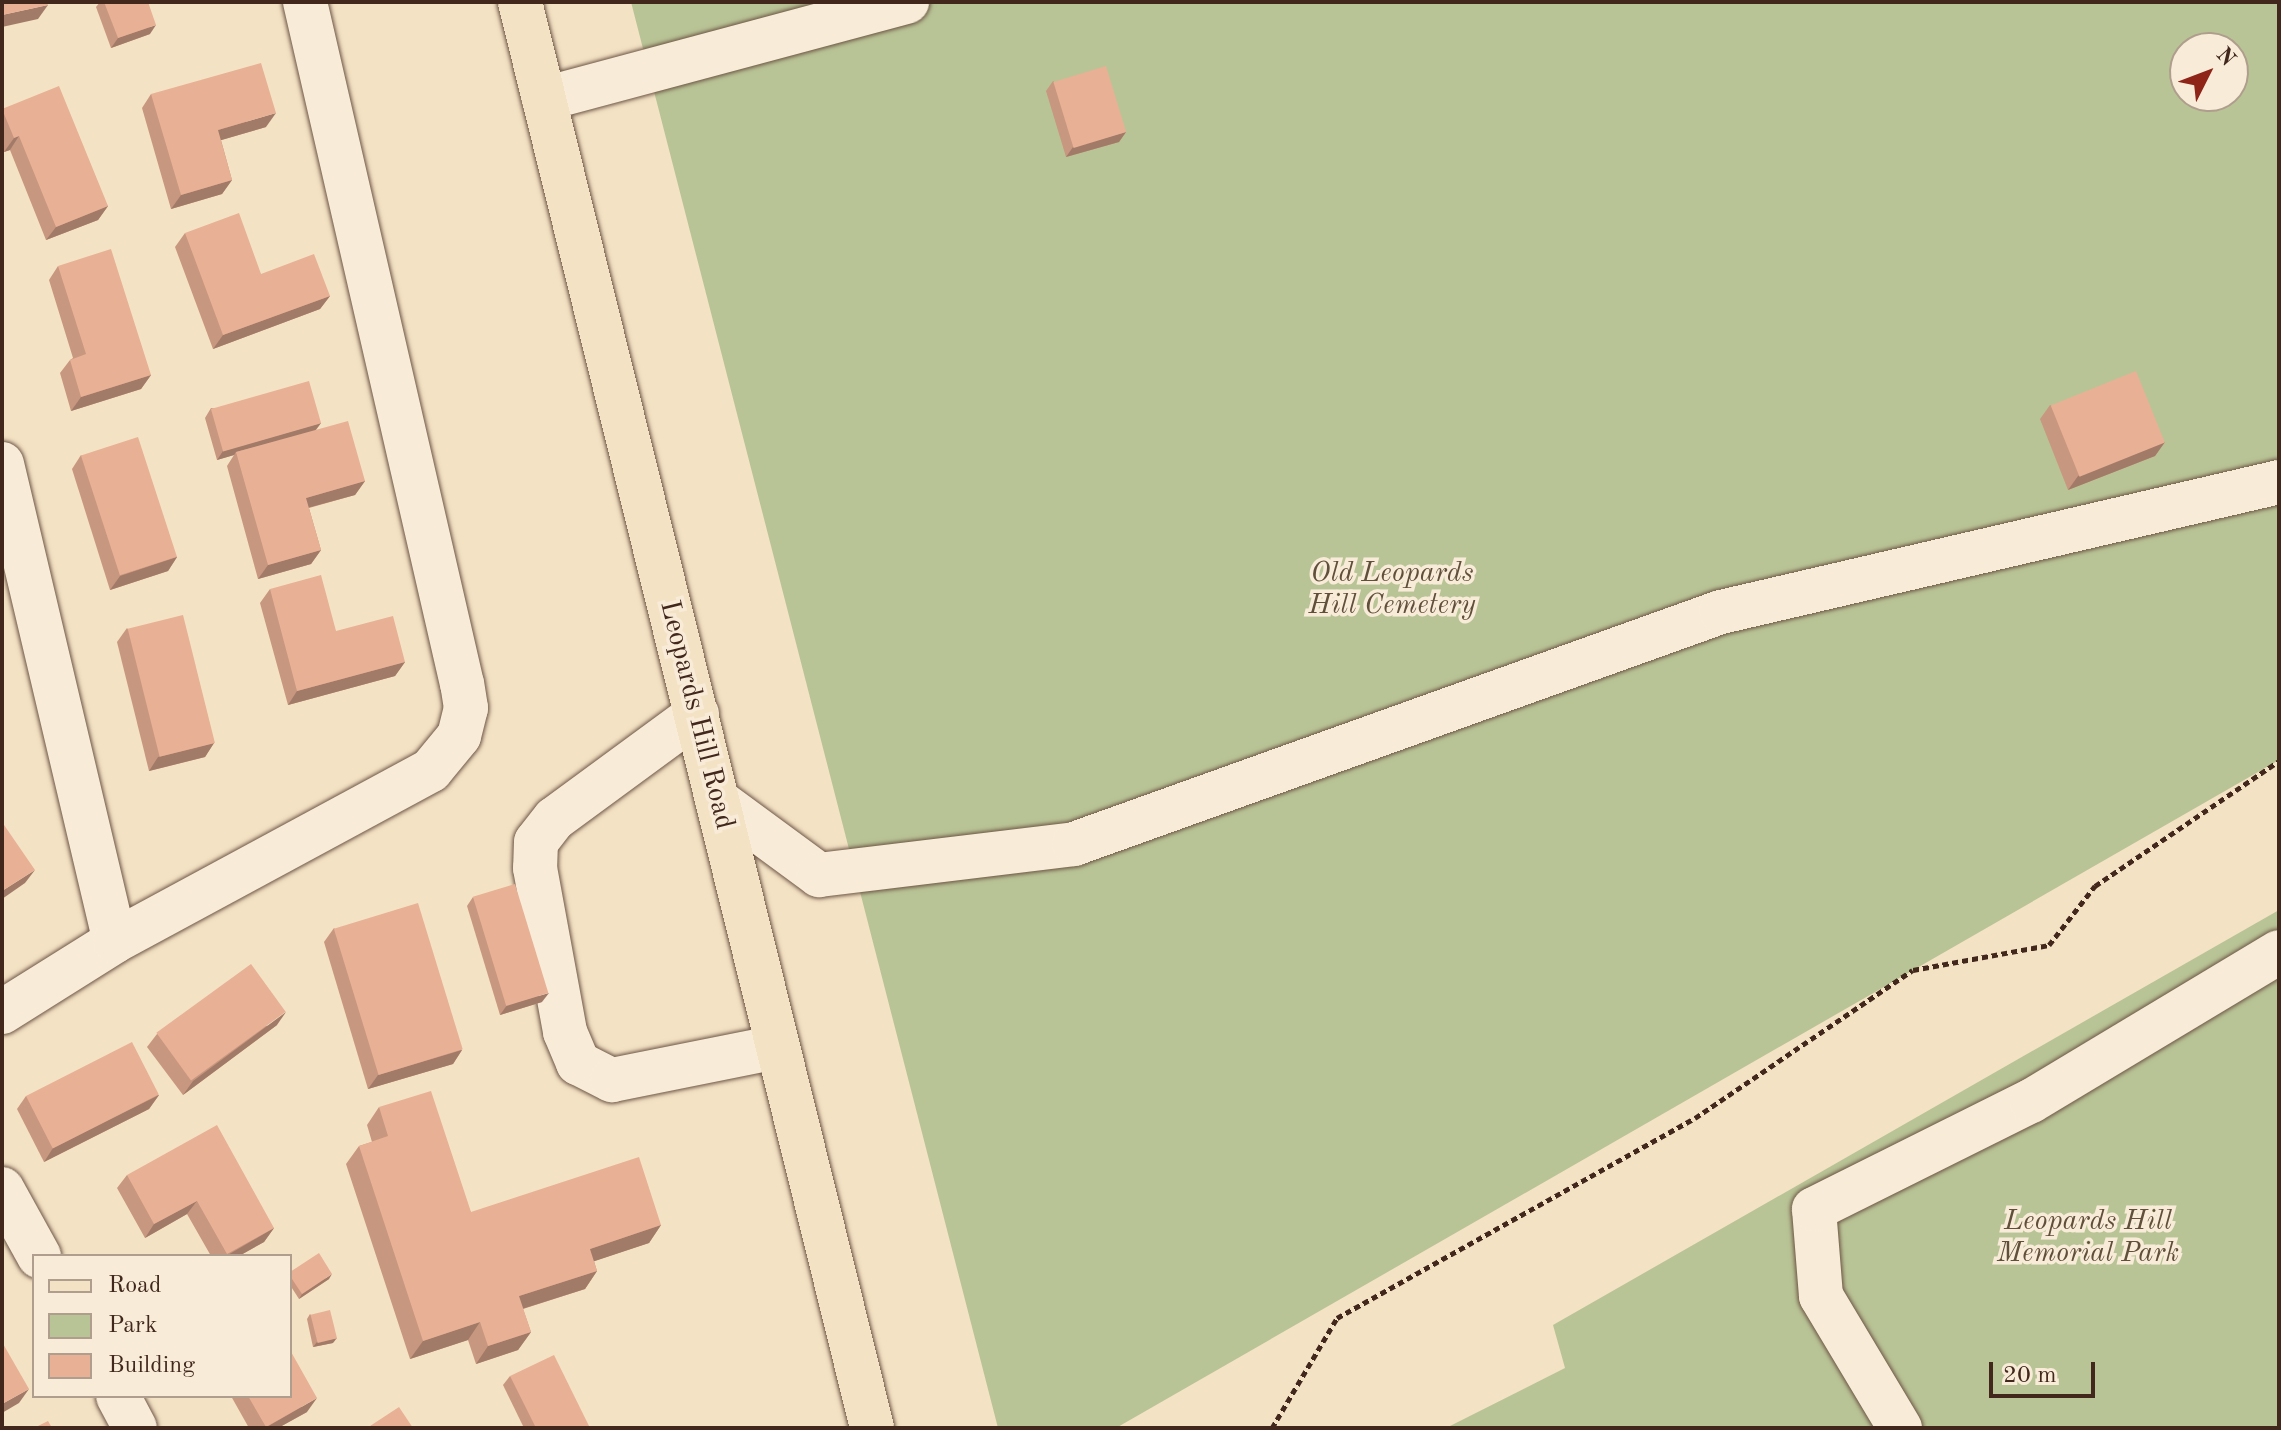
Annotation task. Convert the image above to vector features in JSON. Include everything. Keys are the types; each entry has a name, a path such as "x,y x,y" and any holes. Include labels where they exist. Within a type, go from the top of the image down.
{"main road":[{"name":"Leopards Hill Road","path":"520,2 872,1428"}],"street":[{"path":"2,1012 115,941 431,770 459,736 466,708 305,2"},
{"path":"544,99 907,2"},
{"path":"2,464 115,941"},
{"path":"717,800 819,875 1074,844 1721,612 2279,482"},
{"path":"697,714 554,819 536,842 535,868 565,1032 578,1063 612,1080 777,1047"},
{"path":"1900,1428 1821,1296 1814,1209 2031,1101 2279,952"},
{"path":"2,1189 38,1254"},
{"path":"119,1398 135,1428"}],"path":[{"path":"1272,1428 1337,1318 1695,1118 1913,970 2049,945 2095,886 2279,761"}],"green space":[{"name":"Old Leopards Hill Cemetery","path":"631,2 2279,2 2279,760 1116,1428 998,1428"},
{"name":"Leopards Hill Memorial Park","path":"2279,910 2279,1428 1446,1428 1565,1368 1553,1325"}],"building":[{"path":"2,2 47,2 48,5 2,15"},
{"path":"104,2 148,2 156,25 118,38"},
{"path":"261,63 276,113 218,130 232,180 181,195 151,94"},
{"path":"1106,66 1126,132 1074,148 1053,82"},
{"path":"59,86 108,206 56,227 19,136 14,138 2,109"},
{"path":"239,213 261,274 314,254 330,296 223,335 185,233"},
{"path":"111,249 151,375 81,397 70,360 86,354 58,266"},
{"path":"2136,371 2165,442 2080,477 2051,405"},
{"path":"309,381 321,423 223,451 211,409"},
{"path":"348,421 365,481 306,498 321,550 268,565 236,452"},
{"path":"138,437 177,557 120,575 81,456"},
{"path":"321,575 336,631 393,616 405,662 297,691 270,589"},
{"path":"183,615 215,743 160,757 128,629"},
{"path":"2,822 35,870 2,891"},
{"path":"515,884 548,993 506,1006 473,897"},
{"path":"418,903 463,1049 379,1075 334,929"},
{"path":"251,964 286,1012 191,1081 156,1033"},
{"path":"132,1042 159,1095 53,1149 26,1096"},
{"path":"431,1091 471,1212 639,1157 661,1225 590,1249 597,1271 519,1296 531,1332 488,1346 480,1322 423,1341 359,1146 388,1136 379,1107"},
{"path":"217,1125 274,1228 227,1254 197,1201 154,1224 127,1175"},
{"path":"319,1253 332,1274 302,1294 292,1279 292,1271"},
{"path":"330,1310 337,1338 318,1343 311,1315"},
{"path":"2,1342 29,1389 2,1404"},
{"path":"292,1354 317,1398 266,1427 249,1398 292,1398"},
{"path":"554,1355 590,1428 536,1428 510,1376"},
{"path":"399,1407 413,1428 367,1428"},
{"path":"48,1421 52,1428 34,1428"}]}
